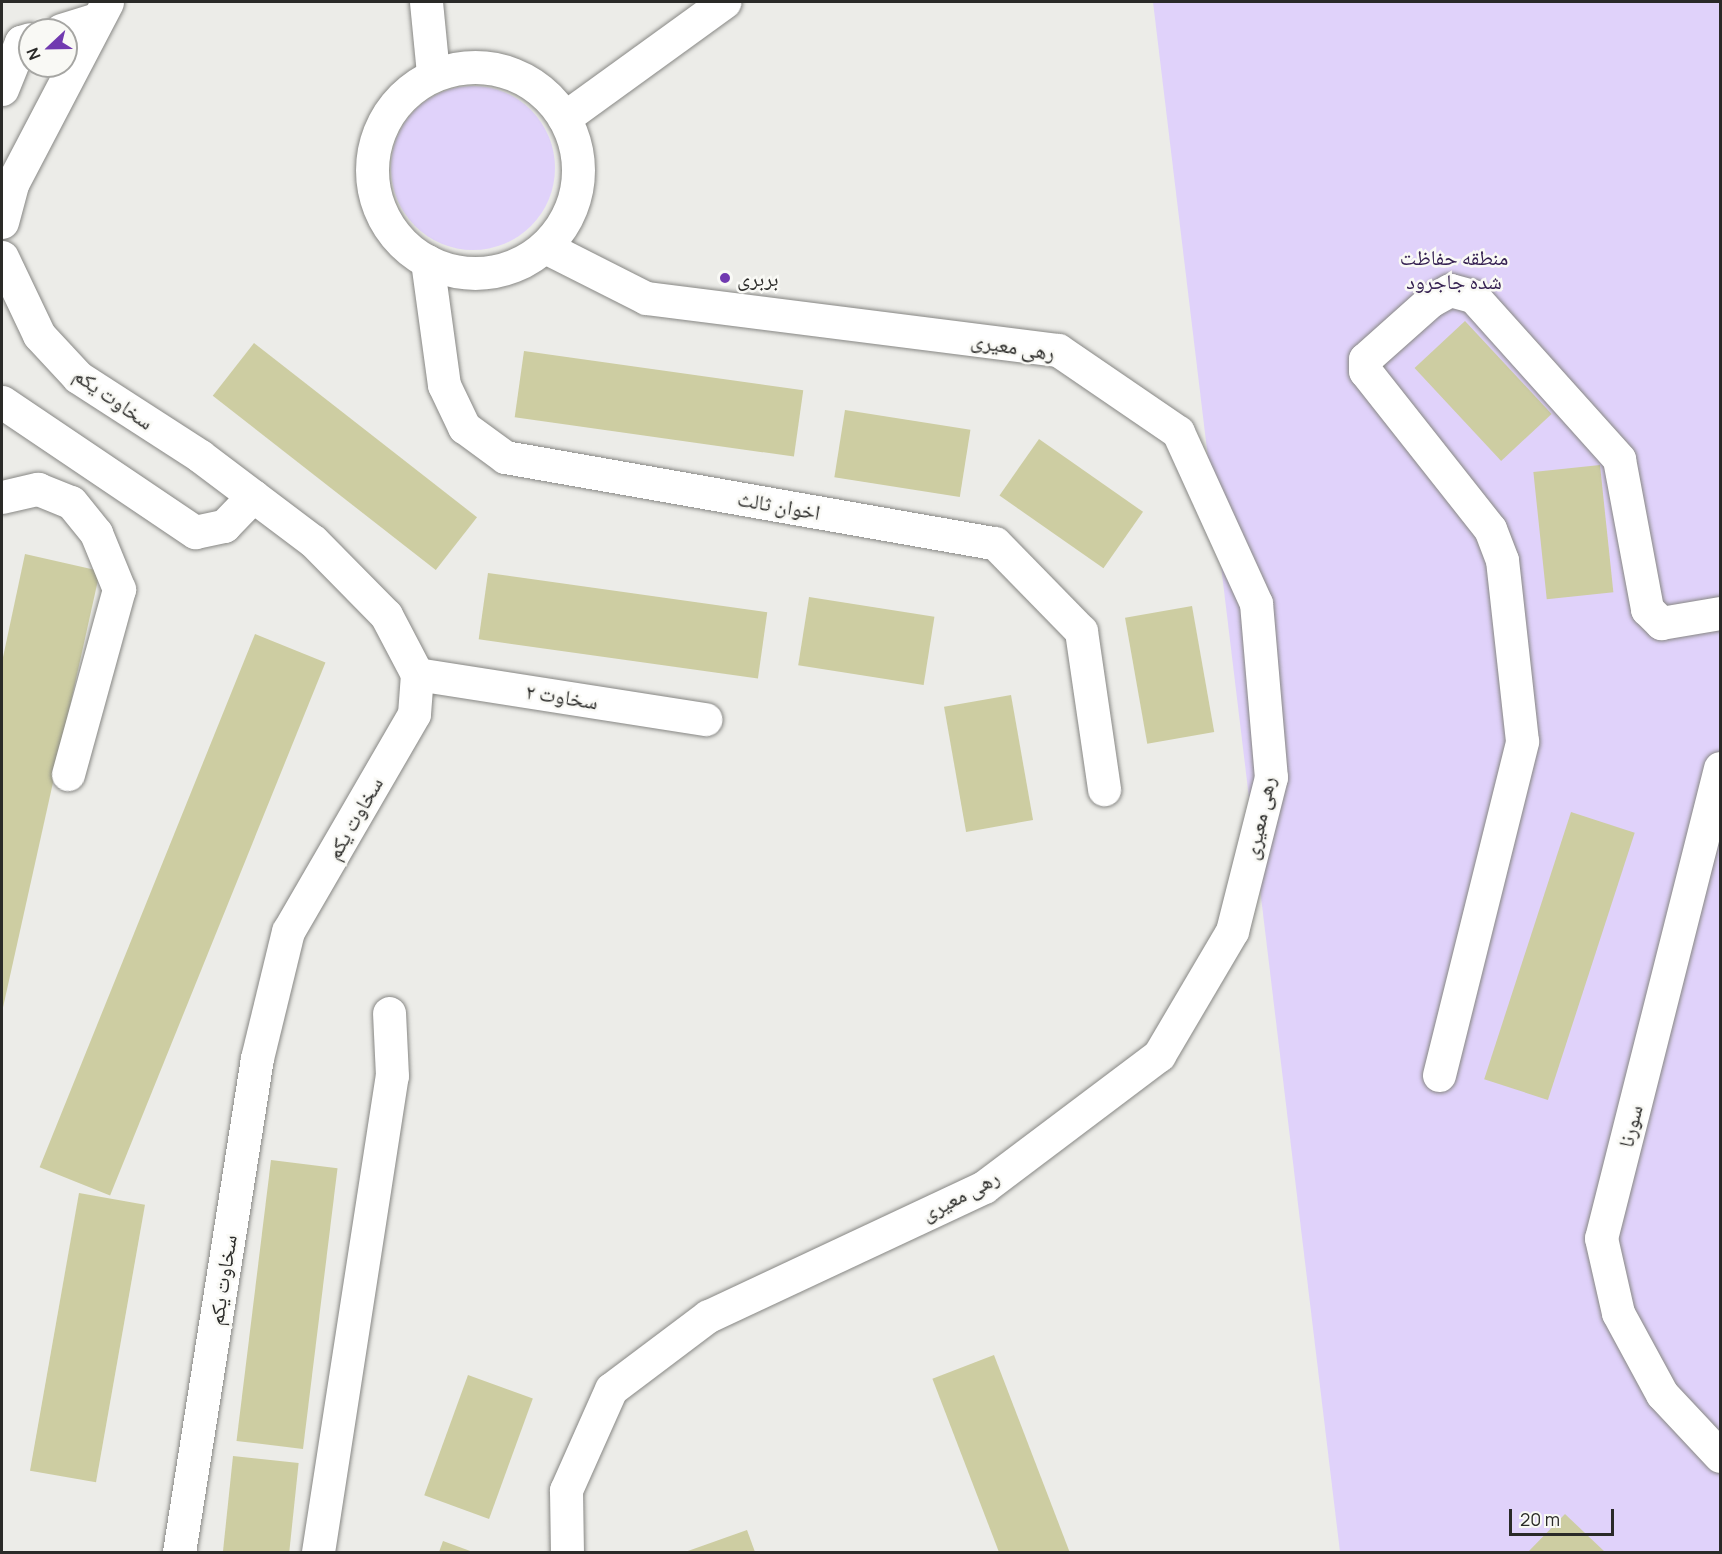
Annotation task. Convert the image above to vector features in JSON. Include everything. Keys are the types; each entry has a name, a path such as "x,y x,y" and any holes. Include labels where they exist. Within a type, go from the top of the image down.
{"street":[{"path":"426,2 433,74"},
{"path":"564,118 724,2"},
{"path":"78,22 102,10"},
{"path":"2,222 12,184 102,10"},
{"path":"2,89 18,49"},
{"path":"462,66 502,70 545,94 564,118 576,151 577,186 566,219 545,247 514,266 479,274 444,269 427,261 388,226 374,193 372,157 382,123 403,94 433,74 462,66"},
{"name":"رهی معیری","path":"545,247 646,298 1058,350 1178,432 1256,603 1271,777 1232,931 1159,1055 984,1187 708,1316 611,1389 566,1490 567,1552"},
{"name":"سخاوت یکم","path":"2,257 39,335 78,377 253,495 313,541 386,615 417,674 414,714 288,931 257,1058 179,1552"},
{"name":"اخوان ثالث","path":"427,261 444,385 464,427 505,457 995,543 1081,632 1104,789"},
{"path":"1440,1075 1522,741 1502,560 1490,529 1365,371 1365,359 1430,301 1450,290 1473,296 1619,459 1647,609 1661,623 1720,613"},
{"path":"2,402 195,532 224,526 253,495"},
{"path":"2,498 38,489 71,502 96,533 119,589 68,774"},
{"name":"سخاوت ۲","path":"417,674 706,718"},
{"name":"سورنا","path":"1720,768 1601,1238 1618,1313 1656,1383 1720,1456"},
{"path":"318,1552 392,1076 389,1013"}],"green space":[{"name":"منطقه حفاظت شده جاجرود","path":"1153,2 1720,2 1720,1552 1340,1552"},
{"path":"473,86 489,87 505,92 531,110 549,136 554,152 554,184 549,200 531,226 505,244 489,249 473,250 457,249 441,244 415,226 397,200 392,184 391,168 392,152 397,136 415,110 441,92 457,87"}],"building":[{"path":"1465,321 1552,414 1501,461 1415,368"},
{"path":"254,343 477,517 436,570 213,396"},
{"path":"524,351 803,390 794,457 515,417"},
{"path":"845,410 970,430 960,497 834,477"},
{"path":"1039,439 1143,512 1103,568 999,496"},
{"path":"1600,465 1613,592 1547,599 1533,472"},
{"path":"25,554 100,571 2,1012 2,662"},
{"path":"488,573 767,612 758,679 479,639"},
{"path":"809,597 934,617 924,685 798,665"},
{"path":"1192,606 1214,732 1147,744 1125,618"},
{"path":"255,634 325,662 110,1196 40,1167"},
{"path":"1011,695 1033,820 966,832 944,707"},
{"path":"1571,812 1635,833 1548,1100 1484,1079"},
{"path":"271,1160 338,1168 303,1449 237,1441"},
{"path":"79,1193 145,1205 96,1482 30,1471"},
{"path":"994,1355 1070,1552 999,1552 932,1379"},
{"path":"468,1375 533,1399 489,1519 424,1495"},
{"path":"233,1456 299,1463 289,1552 223,1552"},
{"path":"1565,1514 1605,1552 1528,1552"},
{"path":"747,1530 755,1552 685,1552"},
{"path":"443,1541 473,1552 439,1552"}],"place":[{"name":"بربری","path":"725,278"}]}
